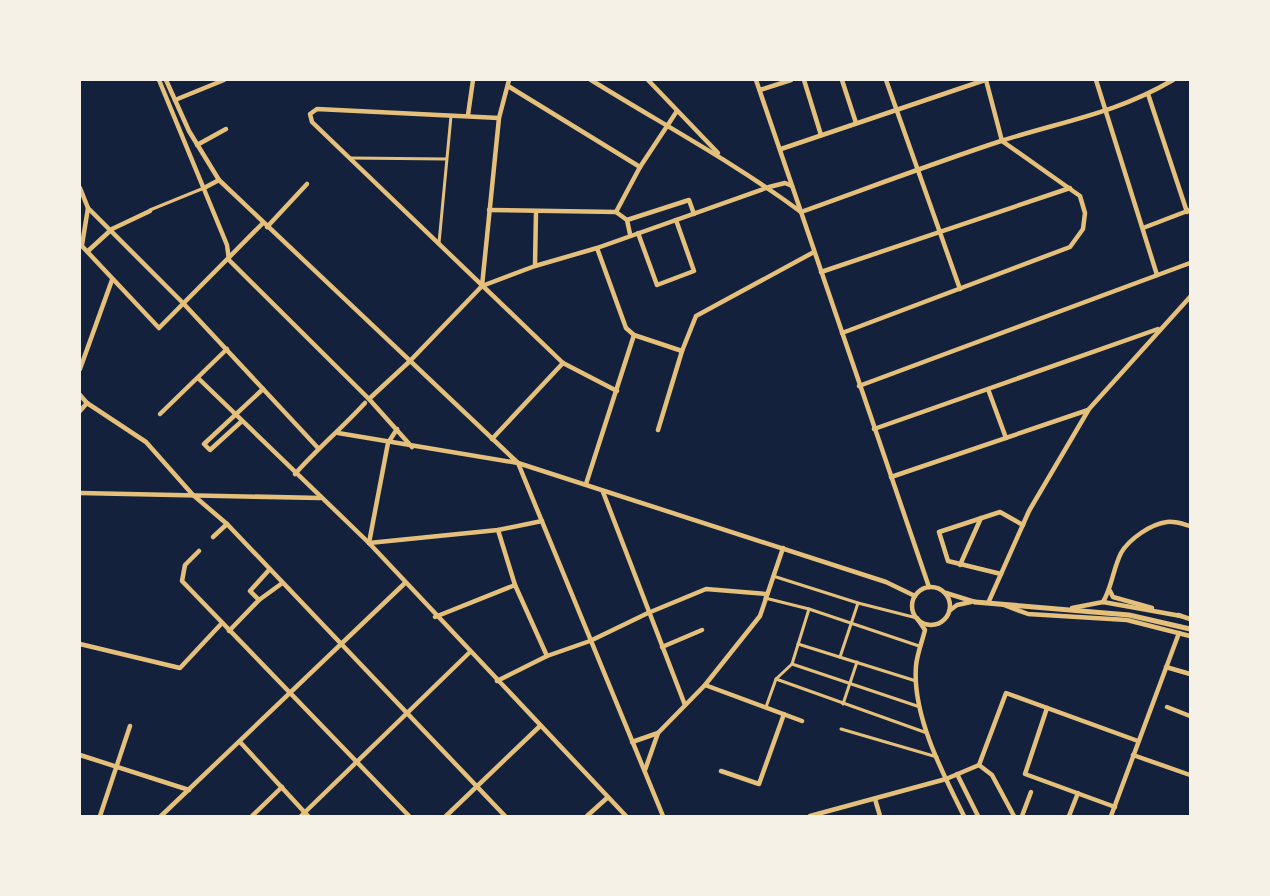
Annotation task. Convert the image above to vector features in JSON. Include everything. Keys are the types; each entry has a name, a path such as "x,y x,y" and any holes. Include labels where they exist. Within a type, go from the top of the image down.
{"street":[{"path":"159,80 227,245 229,260 397,429 412,447"},
{"path":"166,80 197,145 219,180 518,463 663,816"},
{"path":"175,100 224,80"},
{"path":"468,115 473,80"},
{"path":"591,80 666,126 721,156 801,212"},
{"path":"651,80 677,111 721,156"},
{"path":"756,80 929,587"},
{"path":"760,90 791,80"},
{"path":"804,80 821,135"},
{"path":"842,80 856,123"},
{"path":"886,80 960,289"},
{"path":"781,149 986,80 1002,141 1080,196 1085,213 1083,229 1070,247 842,333"},
{"path":"1096,80 1157,275"},
{"path":"801,212 1002,141 1107,111 1148,94 1173,80"},
{"path":"482,286 499,118 508,82 640,167"},
{"path":"1143,228 1189,211 1148,94"},
{"path":"499,118 316,109 310,114 312,122 563,363 617,391"},
{"path":"616,212 640,167 677,111"},
{"path":"439,243 451,114"},
{"path":"197,145 226,129"},
{"path":"350,158 446,159"},
{"path":"778,194 789,172"},
{"path":"88,251 112,229 219,180"},
{"path":"88,208 81,244 159,328 307,184"},
{"path":"295,474 318,448 338,433 482,286 535,266 597,248 630,234 769,188 783,184 792,186"},
{"path":"80,188 88,208 112,229 183,303 318,448"},
{"path":"821,272 1070,188"},
{"path":"785,200 790,199 794,193"},
{"path":"627,220 689,200 694,214"},
{"path":"489,210 616,212 627,220 630,234"},
{"path":"535,266 536,212"},
{"path":"638,233 657,285 694,272 676,220"},
{"path":"597,248 626,328 634,335 682,351"},
{"path":"658,430 682,351 696,316 814,252"},
{"path":"859,386 1191,263"},
{"path":"80,366 112,279"},
{"path":"989,601 1023,525 1089,409 1191,297"},
{"path":"874,429 1161,328"},
{"path":"586,484 634,335"},
{"path":"160,414 226,349"},
{"path":"492,439 563,363"},
{"path":"198,378 369,543 435,617 626,816"},
{"path":"988,388 1006,438"},
{"path":"242,421 210,450 204,444 263,389"},
{"path":"80,395 87,404 146,442 194,495 227,524 340,646 505,816"},
{"path":"80,411 87,404"},
{"path":"891,477 1089,409"},
{"path":"369,543 388,443 397,429"},
{"path":"338,433 518,463 886,582 915,596"},
{"path":"603,492 685,705"},
{"path":"80,493 321,498"},
{"path":"1001,574 948,561 939,532 1000,512 1023,525"},
{"path":"960,565 981,518"},
{"path":"369,543 498,530 542,521"},
{"path":"1103,602 1110,591 1121,552 1134,540 1146,530 1165,522 1191,526"},
{"path":"213,537 227,524"},
{"path":"498,530 515,585 547,656"},
{"path":"645,770 658,733 705,685 760,616 783,548"},
{"path":"199,551 185,565 182,581 409,816"},
{"path":"259,600 250,591 269,570"},
{"path":"773,576 858,603 917,618 926,624 938,623 957,605 989,601 1129,615 1191,629"},
{"path":"229,631 259,600 281,584"},
{"path":"161,816 404,584"},
{"path":"435,617 515,585"},
{"path":"929,587 975,602"},
{"path":"929,587 915,596 912,607 925,630 916,665 920,708 946,779 964,816"},
{"path":"497,681 547,656 590,641 648,613 706,589 766,596 921,647"},
{"path":"1110,591 1113,597 1191,619"},
{"path":"944,592 949,601 949,611"},
{"path":"999,602 1028,614 1127,620 1191,636"},
{"path":"1072,608 1103,602 1181,616"},
{"path":"840,657 858,603"},
{"path":"766,707 776,679 792,664 809,609"},
{"path":"80,644 180,668 222,623"},
{"path":"662,647 702,630"},
{"path":"1111,816 1179,633"},
{"path":"798,644 916,681"},
{"path":"240,742 305,815 470,652"},
{"path":"843,704 857,662"},
{"path":"792,664 920,708"},
{"path":"1166,667 1191,674"},
{"path":"776,679 928,734"},
{"path":"705,685 802,721"},
{"path":"810,816 946,779 979,765 1006,693 1138,741"},
{"path":"1167,707 1191,716"},
{"path":"1047,708 1025,774 1115,807"},
{"path":"721,771 759,784 784,714"},
{"path":"100,816 130,726"},
{"path":"446,816 540,726"},
{"path":"841,729 938,757"},
{"path":"632,742 658,733"},
{"path":"80,755 189,790"},
{"path":"1133,755 1191,775"},
{"path":"979,765 992,775 1014,816"},
{"path":"957,774 978,816"},
{"path":"252,816 282,787"},
{"path":"1022,816 1031,792"},
{"path":"1069,816 1078,793"},
{"path":"587,816 607,798"},
{"path":"875,799 880,816"}]}
